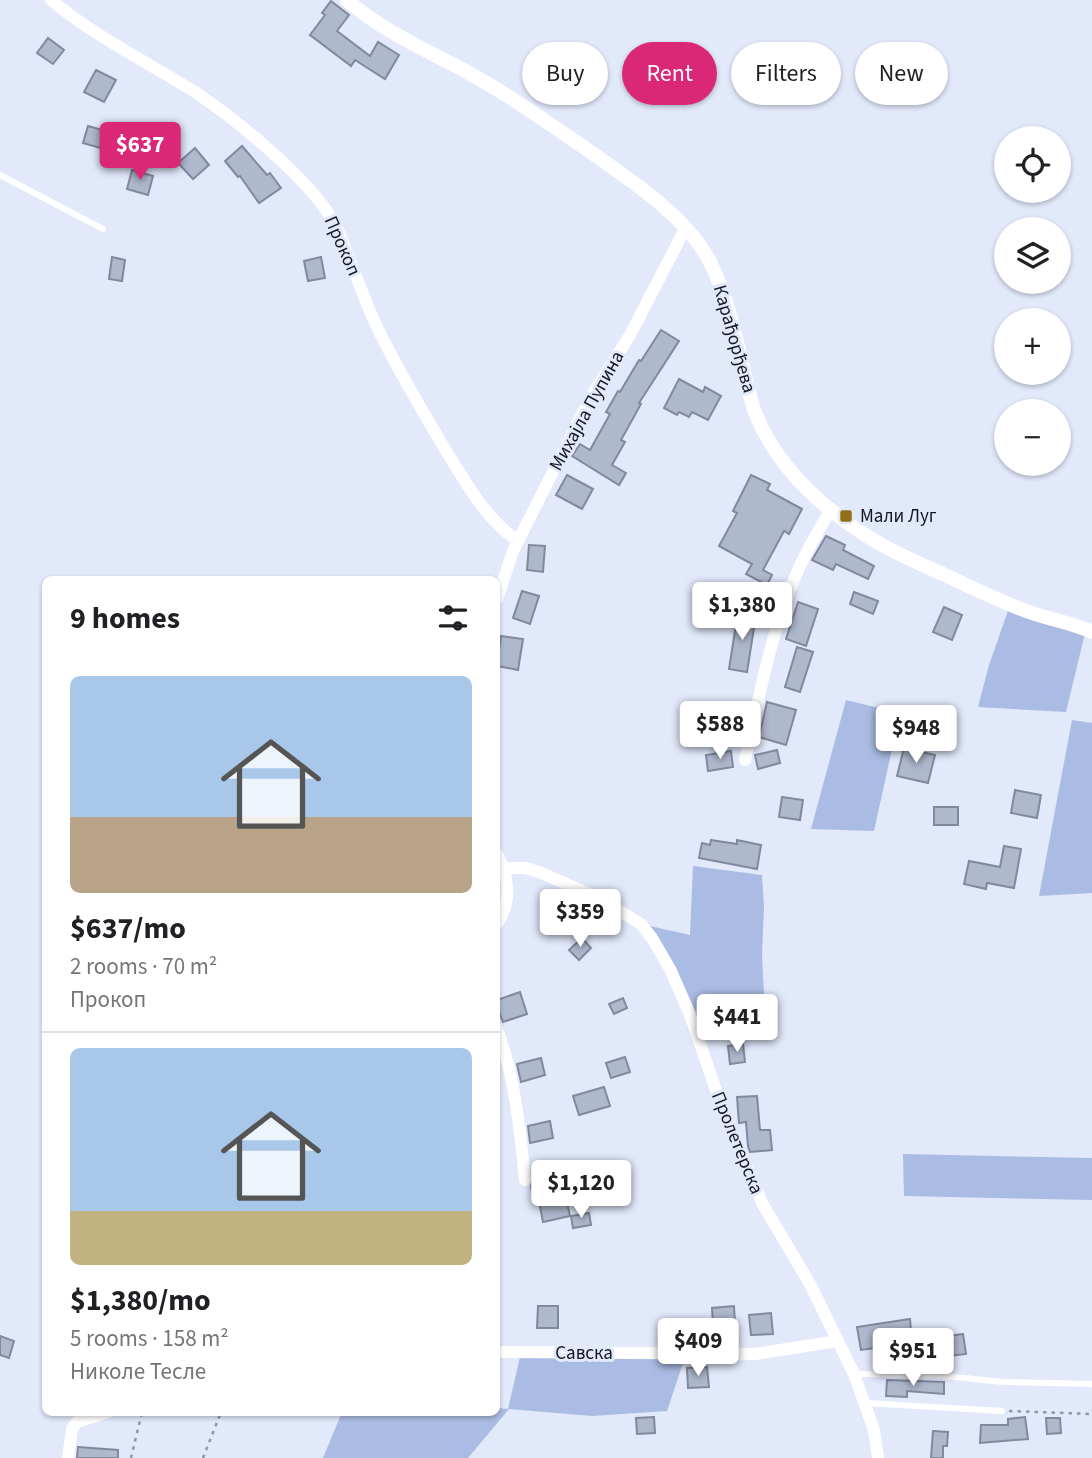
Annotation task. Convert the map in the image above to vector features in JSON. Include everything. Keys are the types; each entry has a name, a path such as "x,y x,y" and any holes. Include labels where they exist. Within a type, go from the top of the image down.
{"street":[{"name":"Прокоп","path":"51,0 72,18 196,93 244,127 310,188 337,228 376,325 412,397 486,511 506,533 518,541"},
{"name":"Карађорђева","path":"347,0 383,26 525,107 609,165 686,227 707,256 719,283 751,399 767,439 795,477 831,509 876,542 992,598 1092,632"},
{"name":"Михајла Пупина","path":"500,590 513,551 591,397 629,335 686,227"},
{"path":"746,760 779,622 794,579 831,509"},
{"path":"500,860 505,869 508,889 500,919"},
{"name":"Пролетерска","path":"505,869 526,868 600,899 641,925 652,938 690,1012 723,1109 762,1203 806,1277 854,1374 874,1430 878,1458"},
{"path":"500,1037 513,1089 525,1180"},
{"name":"Савска","path":"500,1352 755,1354 838,1341"},
{"path":"68,1458 76,1417"}],"lane":[{"path":"0,176 103,229"},
{"path":"854,1374 935,1375 1003,1382 1092,1384"},
{"path":"866,1403 1002,1411"}],"path":[{"path":"1002,1411 1092,1414"},
{"path":"131,1458 141,1416"},
{"path":"204,1458 220,1416"}],"shaded area":[{"path":"1010,605 1086,629 1066,712 978,707"},
{"path":"846,700 900,713 874,831 811,829"},
{"path":"1072,720 1092,723 1092,893 1039,896"},
{"path":"693,866 762,875 764,907 762,955 765,1016 697,1034 641,924 690,935"},
{"path":"903,1154 1092,1158 1092,1200 904,1196"},
{"path":"520,1357 685,1357 667,1411 592,1416 509,1409 468,1458 323,1458 340,1416 500,1416 500,1408 508,1409"}],"building":[{"path":"331,1 349,15 337,31 370,56 378,42 399,55 385,79 355,60 351,66 310,35 325,15 322,13"},
{"path":"48,38 64,50 53,64 37,53"},
{"path":"96,70 116,80 104,102 84,92"},
{"path":"88,126 109,132 104,149 83,143"},
{"path":"242,146 267,175 270,173 281,188 259,203 240,176 238,177 225,161"},
{"path":"195,148 209,165 193,179 178,163"},
{"path":"132,170 153,176 148,195 127,189"},
{"path":"112,257 125,260 122,281 109,279"},
{"path":"321,257 325,278 308,281 304,261"},
{"path":"661,330 679,341 639,403 641,404 621,440 625,442 612,465 626,473 619,485 572,456 580,444 590,450 610,414 606,412 618,391 620,392"},
{"path":"679,379 703,392 705,387 721,396 708,420 692,412 689,417 679,412 677,415 664,408"},
{"path":"567,475 593,489 582,509 556,495"},
{"path":"751,475 770,484 767,490 802,509 789,534 784,531 763,570 772,575 767,585 746,574 752,564 719,546 737,513 733,511"},
{"path":"826,536 845,545 843,550 874,566 868,579 836,564 833,570 812,560"},
{"path":"529,545 545,546 543,572 527,570"},
{"path":"522,591 539,596 530,624 513,618"},
{"path":"854,592 878,601 873,614 850,604"},
{"path":"798,602 818,609 806,646 786,639"},
{"path":"944,607 962,615 952,640 933,632"},
{"path":"738,612 756,615 747,672 729,669"},
{"path":"501,636 523,639 518,670 500,667"},
{"path":"797,647 813,652 800,692 785,687"},
{"path":"767,702 796,710 786,745 759,737"},
{"path":"719,708 746,713 741,737 715,732"},
{"path":"904,748 935,755 928,783 897,776"},
{"path":"777,750 780,763 758,769 755,755"},
{"path":"731,751 733,767 708,771 706,755"},
{"path":"1015,790 1041,795 1037,818 1011,813"},
{"path":"782,797 803,800 800,820 779,817"},
{"path":"934,807 958,807 958,825 934,825"},
{"path":"711,840 737,844 737,840 761,845 757,869 699,858 702,843 710,845"},
{"path":"1004,846 1021,849 1014,888 987,883 986,889 964,884 969,861 1000,867"},
{"path":"582,938 591,948 579,960 569,950"},
{"path":"520,992 527,1014 503,1022 500,999"},
{"path":"623,998 627,1008 614,1014 609,1004"},
{"path":"743,1044 745,1062 730,1064 728,1046"},
{"path":"625,1057 630,1072 611,1078 606,1063"},
{"path":"541,1058 545,1075 521,1082 517,1064"},
{"path":"604,1087 610,1106 579,1115 573,1096"},
{"path":"757,1096 760,1130 770,1130 772,1150 750,1152 746,1122 739,1123 737,1097"},
{"path":"550,1121 553,1138 530,1143 528,1126"},
{"path":"552,1174 555,1192 564,1190 570,1216 543,1222 538,1196 533,1197 531,1186 534,1178"},
{"path":"589,1213 591,1225 573,1228 571,1216"},
{"path":"538,1306 558,1306 558,1328 537,1328"},
{"path":"734,1306 735,1324 713,1326 712,1308"},
{"path":"771,1313 773,1334 751,1335 749,1315"},
{"path":"910,1319 911,1331 882,1334 884,1347 861,1350 857,1327"},
{"path":"963,1334 966,1354 924,1359 922,1340"},
{"path":"0,1336 14,1341 9,1358 0,1355"},
{"path":"707,1367 709,1387 688,1388 687,1368"},
{"path":"887,1380 944,1382 944,1394 907,1391 907,1397 886,1396"},
{"path":"654,1417 655,1433 637,1434 636,1418"},
{"path":"1025,1417 1028,1439 980,1443 981,1425 1008,1425 1008,1419"},
{"path":"1046,1418 1060,1418 1061,1433 1047,1434"},
{"path":"933,1431 948,1432 947,1446 943,1446 943,1458 931,1458"},
{"path":"78,1447 118,1450 118,1458 77,1458"}],"place":[{"name":"Мали Луг","path":"846,516"}]}
